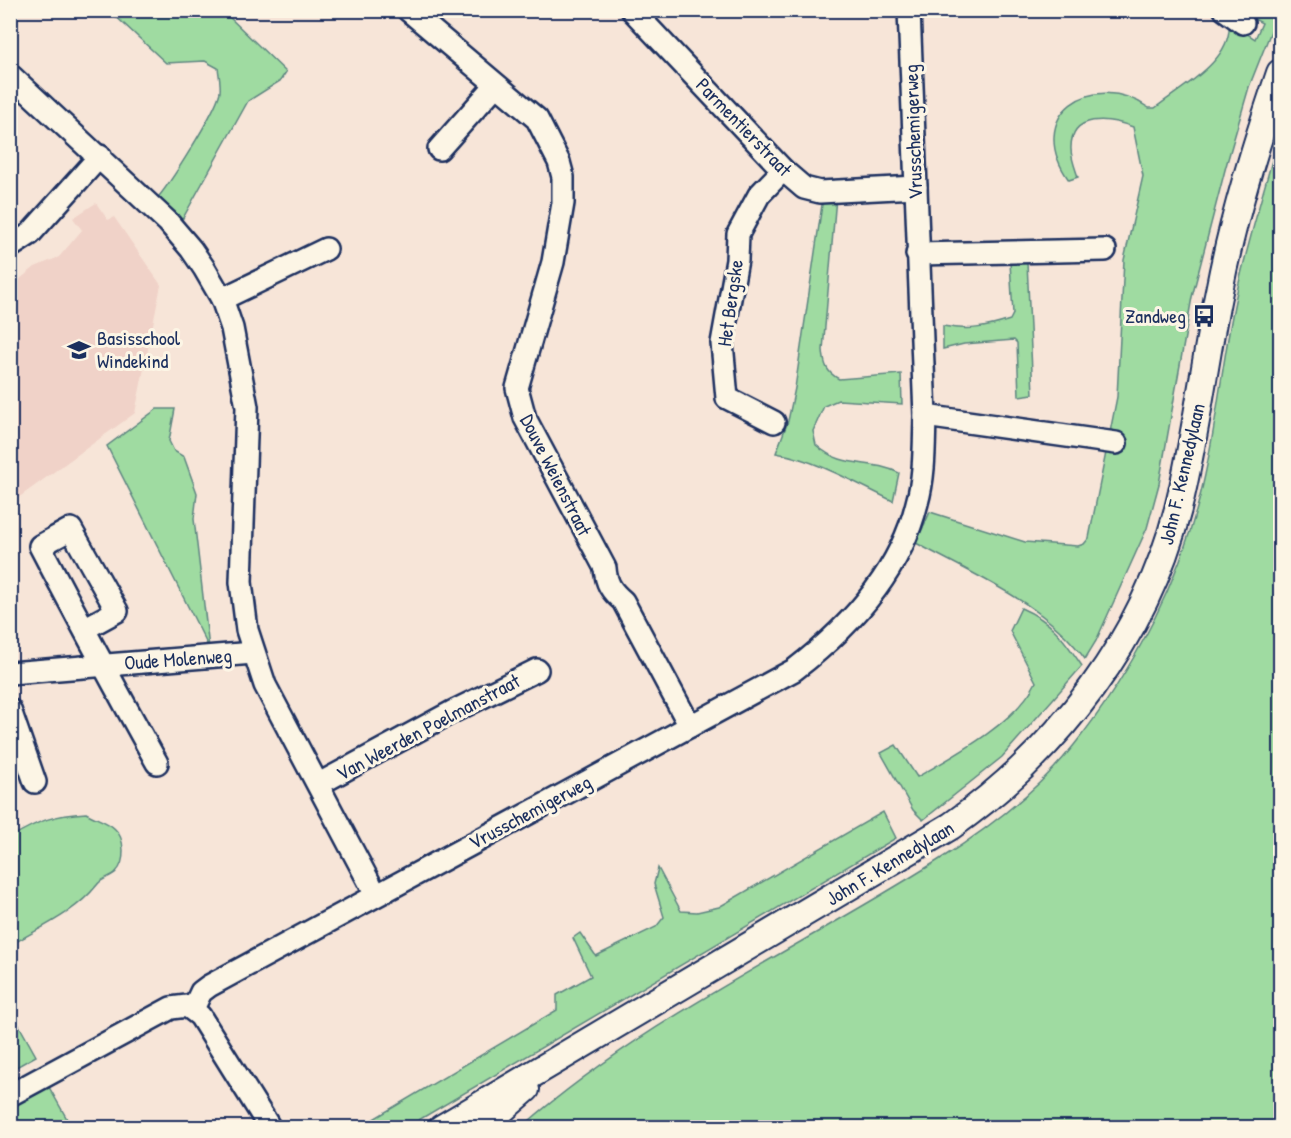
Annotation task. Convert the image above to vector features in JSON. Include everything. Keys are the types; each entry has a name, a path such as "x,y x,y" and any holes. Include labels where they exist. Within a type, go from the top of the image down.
{"street":[{"name":"Douve Weienstraat","path":"408,10 495,86 537,118 559,162 563,177 563,204 553,262 517,388 519,401 525,418 605,568 606,580 613,592 623,601 690,726"},
{"name":"Parmentierstraat","path":"632,10 783,170 804,188 820,192 916,187"},
{"name":"Vrusschemigerweg","path":"193,1009 201,992 209,986 794,670 827,644 871,598 905,541 918,502 924,461 925,416 909,10"},
{"path":"1225,10 1243,23"},
{"name":"John F. Kennedylaan","path":"442,1128 501,1090 566,1056 951,826 1011,779 1056,733 1084,698 1126,634 1167,544 1185,476 1219,288 1253,153 1281,73"},
{"name":"Van Weerden Poelmanstraat","path":"10,75 100,156 168,222 192,249 222,299 232,328 247,407 241,582 253,653 265,685 376,895"},
{"path":"439,149 495,86"},
{"path":"10,246 30,234 100,156"},
{"name":"Het Bergske","path":"774,422 727,398 722,343 737,260 738,234 759,195 783,170"},
{"path":"222,299 326,249"},
{"path":"917,254 1105,250"},
{"path":"925,416 1116,443"},
{"path":"84,629 103,664"},
{"name":"Oude Molenweg","path":"10,673 253,653"},
{"name":"Oude Molenweg","path":"103,664 157,763"},
{"name":"Van Weerden Poelmanstraat","path":"319,784 452,712 537,670"},
{"path":"10,710 35,783"},
{"path":"10,1095 179,1005 193,1009 270,1128"},
{"name":"John F. Kennedylaan","path":"481,1128 566,1056"}],"shaded area":[{"name":"Basisschool Windekind","path":"96,203 108,220 114,217 161,285 135,413 18,498 10,488 10,287 35,267 59,257 82,230 73,218"}],"green space":[{"path":"110,11 223,11 286,72 280,81 248,101 178,227 154,202 191,149 210,116 220,92 218,68 205,61 166,63"},
{"path":"1239,11 1279,11 1249,87 1192,297 1159,484 1147,528 1096,641 1085,659 1068,639 1029,606 985,579 916,543 930,512 1025,542 1078,546 1084,544 1089,538 1117,397 1124,260 1143,176 1133,127 1103,120 1084,123 1072,137 1071,152 1078,177 1069,180 1057,157 1054,136 1059,118 1070,105 1087,96 1106,93 1127,97 1149,108 1155,108 1191,82 1214,61 1223,49 1228,36 1229,22 1255,39 1262,23"},
{"path":"1280,132 1280,1127 522,1127 570,1088 671,1018 884,893 974,836 1028,794 1074,745 1117,686 1136,654 1169,588 1194,519 1213,435 1238,287"},
{"path":"836,197 823,350 825,363 828,370 839,379 901,374 902,404 838,400 824,406 813,431 816,445 836,458 899,473 893,501 821,467 776,453 788,421 795,388 823,198"},
{"path":"1010,262 1027,262 1033,394 1019,396 1017,343 1014,340 964,344 943,349 943,326 977,328 1010,320 1013,314"},
{"path":"157,409 175,409 169,441 174,451 184,457 197,493 194,519 209,648 107,446"},
{"path":"1021,608 1049,625 1082,666 1002,757 923,820 913,810 881,753 896,745 917,777 983,737 1015,711 1036,682 1010,631"},
{"path":"883,812 896,838 407,1127 360,1127 557,1010 557,995 591,976 573,938 580,933 596,956 656,927 664,917 654,884 658,868 681,911 697,912 719,907"},
{"path":"86,813 109,824 121,838 123,856 119,868 68,912 11,945 11,837 47,819"},
{"path":"11,1011 36,1056 10,1070"},
{"path":"45,1080 67,1119 50,1127 11,1127 10,1099"}],"place":[{"name":"Zandweg","path":"1204,316"},
{"name":"Basisschool Windekind","path":"79,350"}]}
